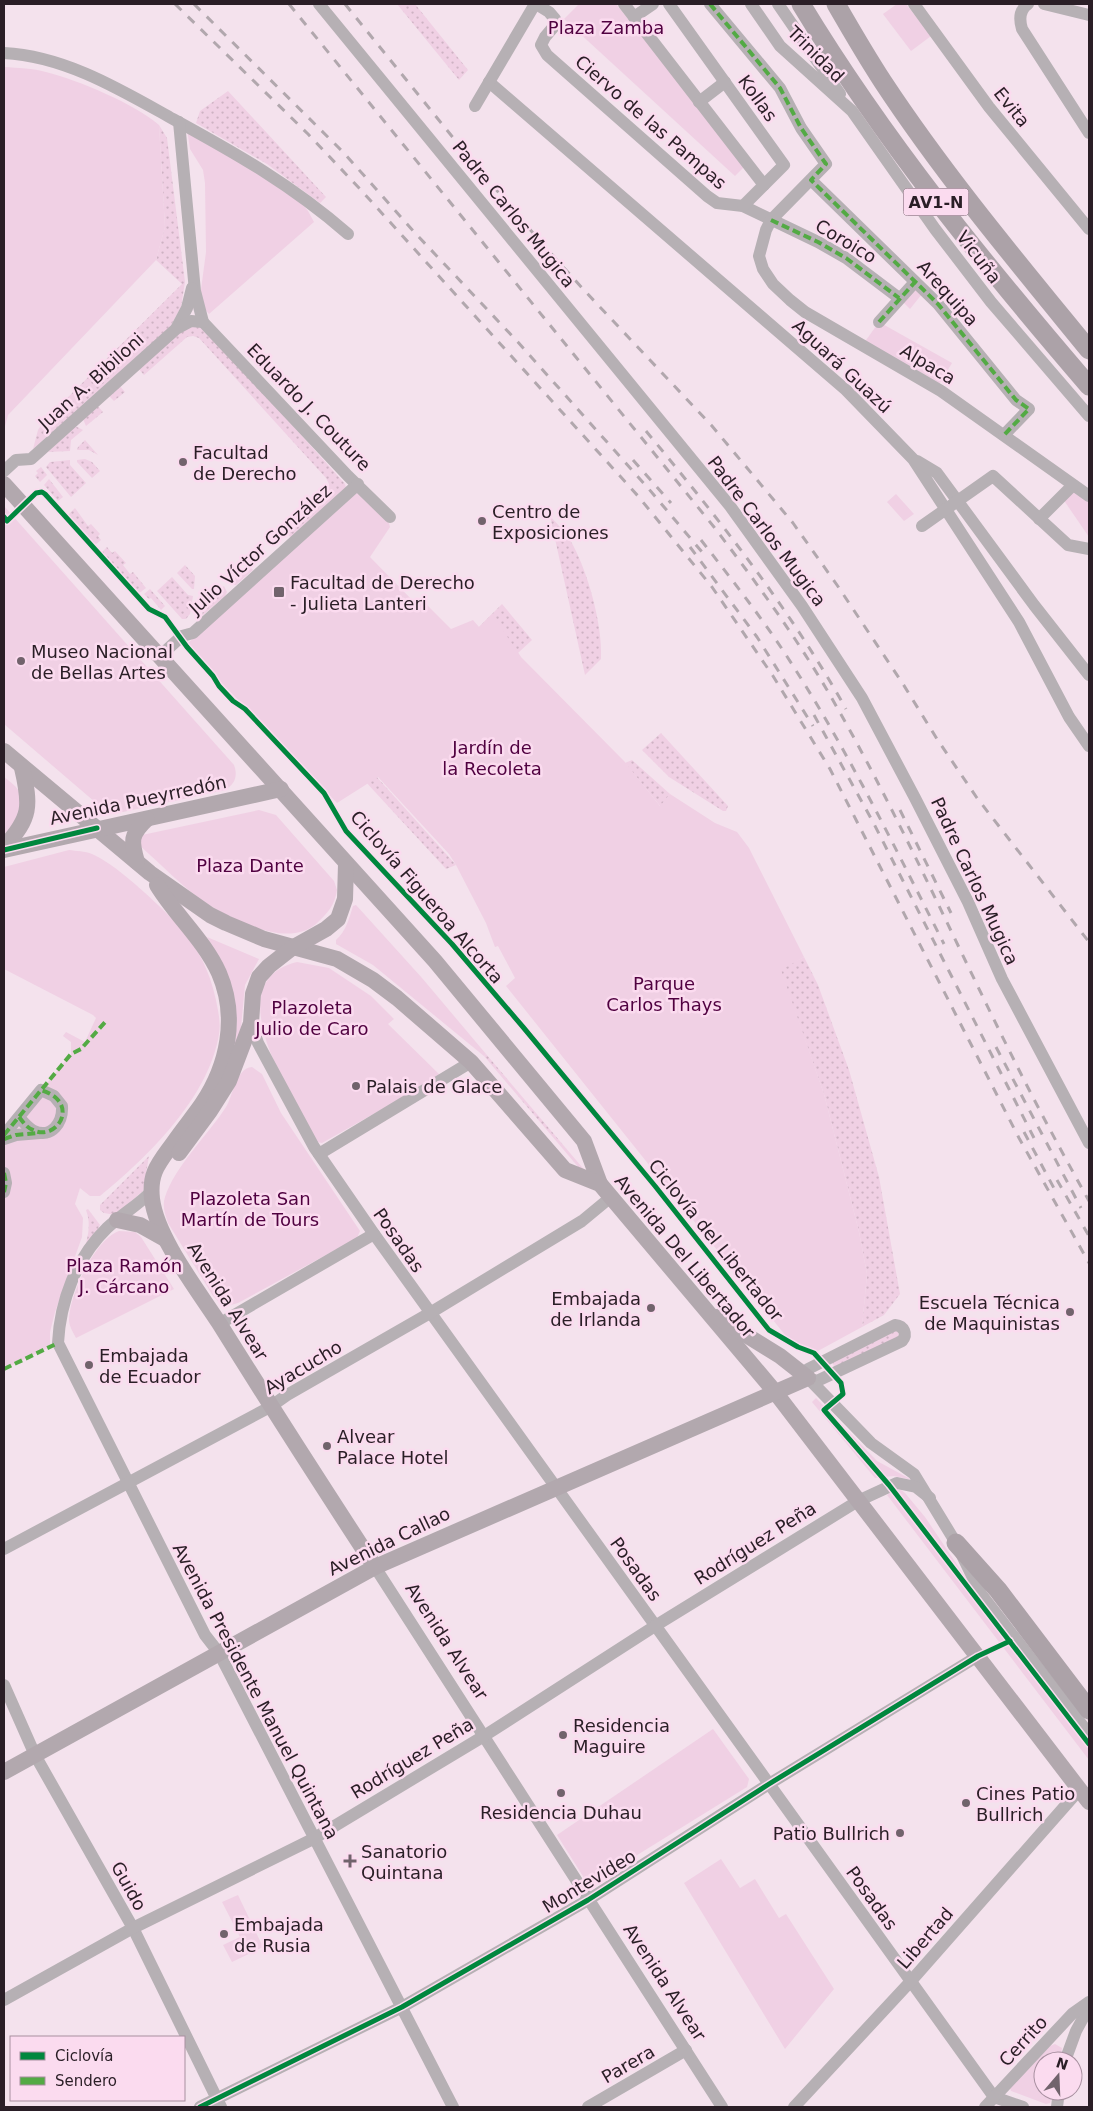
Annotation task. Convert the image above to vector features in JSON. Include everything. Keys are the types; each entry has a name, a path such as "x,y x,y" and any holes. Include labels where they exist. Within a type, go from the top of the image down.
{"highway":[{"name":"AV1-N","path":"801,4 841,67 925,187 973,248 1089,386"},
{"name":"AV1-N","path":"836,4 883,82 940,162 994,235 1089,350"},
{"path":"956,1542 998,1590 1089,1710"}],"main road":[{"path":"4,484 282,789 302,816 435,961 584,1141 600,1184"},
{"name":"Avenida Del Libertador","path":"4,752 150,873 197,907 226,923 292,948 328,956 361,972 397,998 471,1062 565,1170 600,1184 774,1392 1085,1796"},
{"path":"4,848 22,826 26,814 26,782 22,768"},
{"name":"Avenida Pueyrredón","path":"4,848 282,789"},
{"path":"137,862 133,848 134,834 147,819"},
{"path":"151,1192 222,1094 251,1023 253,994 257,981 269,966 292,948 326,929 338,919 345,899 346,864"},
{"name":"Avenida Alvear","path":"150,873 214,963 225,991 230,1018 228,1040 219,1074 201,1105 152,1175 151,1192 156,1219 165,1238 270,1407 375,1567"},
{"path":"117,1220 140,1225 165,1238"},
{"path":"706,1310 780,1356 808,1378"},
{"name":"Avenida Callao","path":"4,1772 375,1567 808,1378"}],"street":[{"name":"Padre Carlos Mugica","path":"320,4 730,506 802,606 862,698 916,798 968,902 1002,979 1089,1143"},
{"path":"475,106 536,4"},
{"name":"Ciervo de las Pampas","path":"536,4 555,19 556,24 541,45 547,55 707,196 718,203 743,206"},
{"path":"624,4 764,185"},
{"path":"634,17 652,4"},
{"name":"Kollas","path":"669,4 784,165 743,206"},
{"path":"710,4 780,88 801,128 826,164 771,220 743,206"},
{"name":"Trinidad","path":"751,4 780,46 847,107"},
{"name":"Vicuña","path":"778,4 847,107 935,229 991,302 1089,416"},
{"name":"Evita","path":"914,4 989,107 1089,229"},
{"path":"1044,4 1089,15"},
{"path":"1025,8 1020,19 1022,29 1089,134"},
{"path":"4,53 32,56 72,68 136,98 230,150 293,189 348,234"},
{"name":"Aguará Guazú","path":"488,82 846,390 913,458 1019,622 1069,717 1089,746"},
{"path":"699,102 725,82"},
{"path":"179,122 194,280 199,311 203,322"},
{"name":"Arequipa","path":"811,180 938,304 1016,400 1029,409 1004,435"},
{"name":"Alpaca","path":"771,220 766,230 759,256 762,269 773,284 805,312 941,391 1089,496"},
{"name":"Coroico","path":"771,220 818,242 846,258 899,298"},
{"path":"176,328 187,308 194,280"},
{"path":"879,322 899,298 916,282"},
{"name":"Juan A. Bibiloni","path":"4,471 16,460 31,459 176,328 191,321 203,322"},
{"name":"Eduardo J. Couture","path":"203,322 348,476 390,517"},
{"path":"913,458 937,473 1034,605 1089,675"},
{"path":"922,526 993,476 1068,545 1089,550"},
{"name":"Julio Víctor González","path":"160,656 182,636 193,633 358,484"},
{"path":"1039,519 1073,485"},
{"name":"Posadas","path":"251,1023 258,1043 318,1154 430,1313 994,2097"},
{"path":"318,1154 471,1062"},
{"path":"41,1090 59,1100 62,1106 62,1115 58,1126 53,1130 4,1137 41,1090"},
{"path":"19,1117 33,1131 40,1132"},
{"path":"4,1173 6,1183 4,1192"},
{"path":"117,1220 139,1204 151,1192"},
{"name":"Ayacucho","path":"4,1550 270,1407 287,1395 430,1313 582,1221 611,1197"},
{"name":"Avenida Presidente Manuel Quintana","path":"117,1220 100,1237 77,1270 62,1309 58,1343 205,1635 219,1653 452,2107"},
{"path":"219,1324 374,1234"},
{"name":"Avenida Callao","path":"893,1326 900,1326 904,1331 905,1336 902,1341 817,1381 808,1378 808,1369 893,1326"},
{"path":"808,1378 871,1443 911,1470 956,1542 981,1594 1089,1734"},
{"name":"Rodríguez Peña","path":"4,2000 133,1928 313,1839 484,1736 655,1626 832,1516 897,1483 916,1487 930,1498"},
{"name":"Avenida Alvear","path":"375,1567 722,2107"},
{"name":"Montevideo","path":"200,2107 219,2103 402,2007 588,1900 769,1784 978,1656"},
{"name":"Guido","path":"4,1684 35,1755 133,1928 219,2103"},
{"name":"Libertad","path":"794,2107 1085,1796"},
{"name":"Cerrito","path":"986,2107 1072,2014 1089,2002"},
{"path":"1069,2051 1076,2031 1089,2008"},
{"name":"Parera","path":"588,2107 686,2050"},
{"path":"994,2097 1023,2107"}],"green space":[{"path":"397,4 415,4 468,70 459,80"},
{"name":"Plaza Zamba","path":"579,4 616,4 746,165 735,176 564,19"},
{"path":"897,4 906,4 931,36 911,51 883,14"},
{"path":"4,67 36,70 74,81 121,101 159,125 165,227 156,260 8,415 4,430"},
{"path":"228,91 326,197 320,203 267,164 196,123 200,111"},
{"path":"159,125 167,138 185,282 181,307 168,331 33,449 38,430 44,421 182,284 156,260 165,227"},
{"path":"187,129 294,193 314,222 209,314 202,306 200,297 206,252 205,183 203,170 190,149"},
{"path":"914,285 922,294 910,309 901,300"},
{"path":"879,322 952,363 938,386 864,343"},
{"path":"199,326 209,332 345,484 346,488 292,539 285,531 328,492 329,484 326,478 199,338 187,337 144,375 137,367 182,327"},
{"path":"118,384 125,392 114,401 107,394"},
{"path":"96,404 103,412 86,426 83,419"},
{"path":"75,426 83,430 71,440 70,451 48,452"},
{"path":"85,440 98,455 89,450 77,450"},
{"path":"85,459 92,462 100,471 92,478 77,462 77,460"},
{"path":"70,460 70,465 86,483 71,497 46,467 50,462"},
{"path":"41,467 47,475 40,482 35,476 38,473 36,471"},
{"path":"49,479 63,497 58,501 44,485"},
{"path":"356,487 388,520 390,527 370,557 416,604 424,602 451,629 473,620 479,627 492,614 521,657 624,761 660,806 670,794 715,823 737,832 749,848 804,957 781,970 824,1094 859,1232 867,1274 862,1327 816,1352 789,1340 506,986 515,978 498,946 495,947 486,923 449,854 378,777 337,803 216,679 186,645"},
{"path":"1073,489 1089,500 1089,537 1063,499"},
{"path":"896,494 914,514 904,521 887,502"},
{"path":"4,506 234,765 236,776 228,788 123,812 114,812 102,808 4,724"},
{"path":"75,508 88,526 91,524 100,534 98,536 101,540 94,546 67,516"},
{"path":"550,516 566,534 576,552 588,581 597,614 601,659 585,675"},
{"path":"107,547 112,553 115,551 126,563 123,565 130,574 133,572 146,588 138,594 101,553"},
{"path":"248,564 253,570 236,585 229,584"},
{"path":"185,565 195,576 194,589 177,573"},
{"path":"172,577 188,595 193,596 190,614 186,619 182,619 157,591"},
{"path":"224,586 227,592 225,596 202,616 205,597 211,598"},
{"path":"150,589 165,606 161,610 151,598 149,599 144,594"},
{"path":"502,604 532,640 518,653 521,657 476,630"},
{"path":"661,733 728,806 726,811 723,811 669,777 642,750"},
{"path":"357,755 456,865 446,869 364,780"},
{"path":"632,760 670,794 661,807 625,763"},
{"path":"4,777 19,791 21,802 16,820 4,834"},
{"name":"Plaza Dante","path":"259,810 276,815 334,881 337,890 332,905 316,924 304,931 277,933 233,918 209,905 191,892 139,845 142,835"},
{"path":"69,850 92,854 118,870 158,905 187,936 202,959 212,985 219,1017 219,1034 213,1057 190,1103 156,1144 100,1196 90,1196 80,1188 75,1204 83,1218 82,1237 55,1312 50,1332 50,1347 4,1369 4,1135 71,1054 71,1042 63,1036 66,1032 85,1042 96,1018 4,969 4,867"},
{"path":"356,905 422,978 486,1054 484,1056 373,965 336,944 336,940 347,924 353,906"},
{"path":"207,937 259,959 245,985 240,1038 234,1048 236,1017 232,990 222,964"},
{"path":"804,957 818,985 849,1070 879,1177 900,1294 884,1315 862,1327 867,1274 859,1232 824,1094 780,969"},
{"name":"Plazoleta Julio de Caro","path":"297,962 329,968 371,996 394,1019 388,1024 441,1076 322,1143 317,1142 279,1072 267,1044 261,1017 262,993 273,974"},
{"path":"486,1054 587,1173 585,1175 484,1056"},
{"name":"Plazoleta San Martín de Tours","path":"252,1067 262,1074 281,1113 360,1231 357,1238 238,1303 227,1305 213,1296 168,1223 164,1204 165,1197 176,1174 219,1118 242,1072"},
{"path":"149,1156 143,1191 115,1215 104,1213 100,1210 100,1205"},
{"path":"88,1209 100,1225 83,1255 88,1232 89,1222 86,1210"},
{"name":"Plaza Ramón J. Cárcano","path":"119,1231 135,1232 141,1237 174,1289 76,1338 70,1327 69,1320 73,1297 78,1283 101,1245 110,1236"},
{"path":"895,1331 899,1332 898,1337 835,1368 832,1362"},
{"path":"816,1398 877,1461 912,1480 894,1476 875,1478 812,1402"},
{"path":"900,1489 925,1517 981,1600 1089,1741 1089,1760 887,1495 894,1490"},
{"path":"713,1729 749,1779 747,1787 592,1883 586,1881 557,1835"},
{"path":"721,1859 740,1888 755,1879 779,1918 786,1914 834,1989 785,2049 684,1883"},
{"path":"238,1895 263,1947 232,1962 223,1945 240,1937 222,1902"},
{"path":"1055,2044 1062,2048 1062,2051 1045,2051"},
{"path":"1033,2064 1033,2099 1011,2091 1010,2088"},
{"path":"1038,2101 1050,2101 1046,2104"}],"railway":[{"path":"175,4 308,134 360,189 638,496 712,587 773,676 830,769 1019,1138 1089,1263"},
{"path":"194,4 344,153 416,234 516,340 648,488 702,552"},
{"path":"289,4 714,527 787,627 853,735 1016,1064 1089,1201"},
{"path":"345,4 476,166 539,240 712,426 793,523 837,585 977,798 1089,942"},
{"path":"646,431 727,531 777,600 846,709"},
{"path":"633,460 671,503"},
{"path":"701,540 774,637 821,711 864,788 944,944"},
{"path":"690,547 757,637 813,726"},
{"path":"814,715 873,822 1034,1138"},
{"path":"900,810 951,913"},
{"path":"996,1047 1081,1208"},
{"path":"1024,1132 1056,1192"},
{"path":"1057,1180 1089,1236"}],"marked path":[{"path":"710,4 780,88 801,128 826,164 811,180 938,304 1016,400 1029,409 1004,435"},
{"path":"771,220 818,242 846,258 899,298"},
{"path":"879,322 915,282"},
{"path":"4,1135 71,1054 81,1049 107,1020"},
{"path":"19,1117 29,1128 40,1132 47,1132 58,1125 63,1113 62,1106 58,1100 41,1090"},
{"path":"4,1139 16,1135 37,1133"},
{"path":"4,1173 6,1183 4,1192"},
{"path":"4,1369 58,1343"}],"cycle path":[{"name":"Ciclovía Figueroa Alcorta","path":"4,517 7,521 36,493 42,492 45,494 149,609 165,617 219,686 233,701 245,709 324,793 346,831 452,944 523,1027 655,1186 769,1330 798,1347 814,1353 841,1383 843,1394 824,1410 889,1485 1089,1744"},
{"path":"4,850 97,828"},
{"path":"200,2107 402,2007 588,1900 769,1784 978,1656 1010,1641"}],"place":[{"name":"Facultad de Derecho","path":"183,462"},
{"name":"Centro de Exposiciones","path":"482,521"},
{"name":"Facultad de Derecho - Julieta Lanteri","path":"279,592"},
{"name":"Museo Nacional de Bellas Artes","path":"21,661"},
{"name":"Palais de Glace","path":"356,1086"},
{"name":"Embajada de Irlanda","path":"651,1308"},
{"name":"Escuela Técnica de Maquinistas","path":"1070,1312"},
{"name":"Embajada de Ecuador","path":"89,1365"},
{"name":"Alvear Palace Hotel","path":"327,1446"},
{"name":"Residencia Maguire","path":"563,1735"},
{"name":"Residencia Duhau","path":"561,1793"},
{"name":"Cines Patio Bullrich","path":"966,1803"},
{"name":"Patio Bullrich","path":"900,1833"},
{"name":"Sanatorio Quintana","path":"350,1861"},
{"name":"Embajada de Rusia","path":"224,1934"}],"park label":[{"name":"Jardín de la Recoleta","path":"492,758"},
{"name":"Parque Carlos Thays","path":"664,993"}]}
